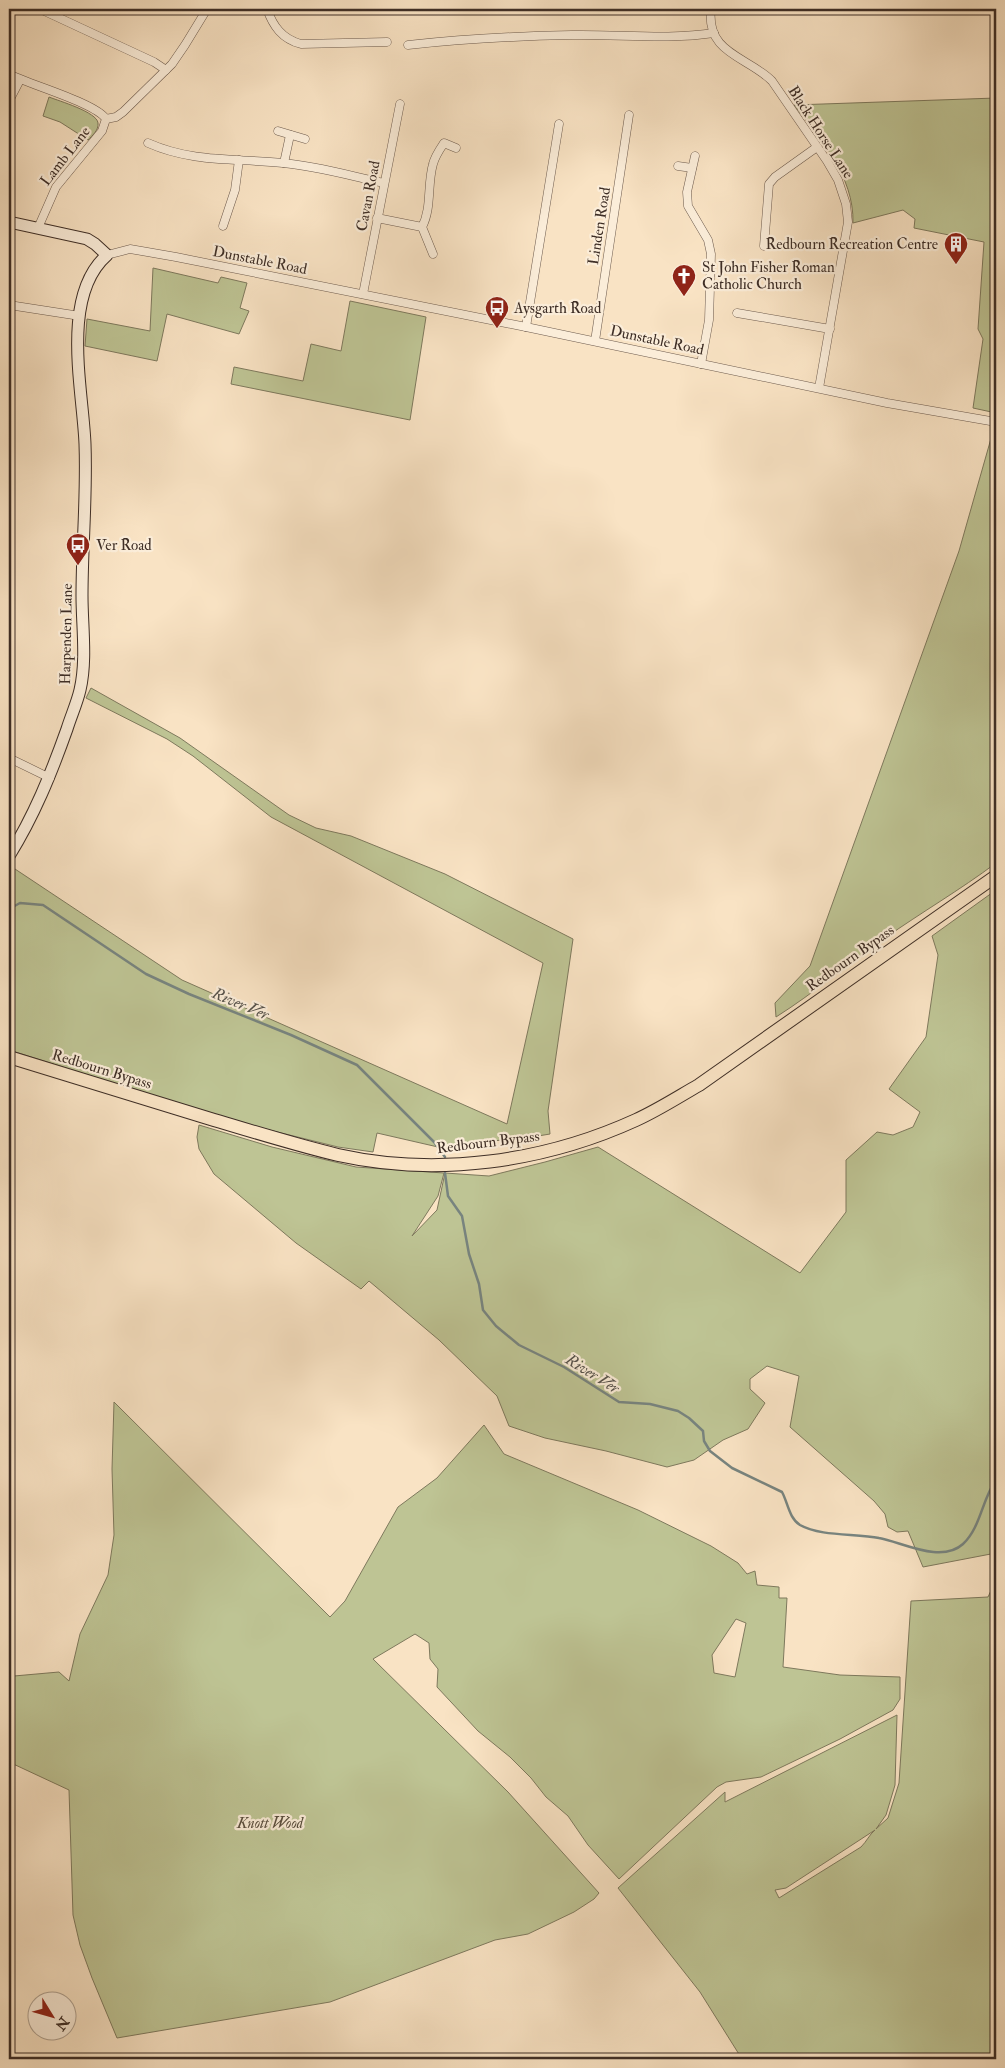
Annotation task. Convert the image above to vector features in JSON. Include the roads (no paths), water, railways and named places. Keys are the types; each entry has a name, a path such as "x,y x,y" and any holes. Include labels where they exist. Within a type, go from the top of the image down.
{"main road":[{"name":"Redbourn Bypass","path":"9,1057 275,1138 339,1155 393,1164 431,1165 474,1163 522,1157 591,1138 637,1120 671,1102 699,1085 996,876"}],"street":[{"path":"40,9 154,62 166,70"},
{"path":"106,119 116,117 123,112 166,70 185,45 207,9"},
{"path":"267,9 277,30 288,39 301,44 386,42"},
{"name":"Black Horse Lane","path":"711,9 714,33 721,45 732,56 763,72 772,81 818,147 838,180 844,194 848,216 819,388"},
{"path":"408,45 446,41 571,35 694,36 714,33"},
{"name":"Lamb Lane","path":"9,74 91,107 100,112 106,119 102,131 56,187 38,228"},
{"path":"9,101 20,80"},
{"name":"Cavan Road","path":"363,294 400,104"},
{"name":"Linden Road","path":"595,341 629,115"},
{"path":"526,326 559,124"},
{"path":"278,131 305,139"},
{"path":"284,163 290,135"},
{"path":"432,254 422,227 427,214 433,164 444,142 456,148"},
{"path":"148,143 183,156 284,163 384,183"},
{"path":"764,246 768,188 771,181 818,147"},
{"path":"695,156 686,192 688,206 708,240 711,254 708,326 701,364"},
{"path":"223,226 235,190 239,160"},
{"path":"678,166 692,168"},
{"path":"377,218 422,227"},
{"path":"9,222 86,239 95,244 107,256"},
{"name":"Dunstable Road","path":"107,256 130,249 526,326 887,403 996,422"},
{"name":"Harpenden Lane","path":"9,856 21,837 50,778 80,690 83,658 82,596 85,444 78,375 80,316 86,284 96,267 107,256"},
{"path":"9,305 80,316"},
{"path":"737,313 830,329"},
{"path":"9,758 50,778"}],"waterway":[{"name":"River Ver","path":"9,909 20,903 43,905 146,974 357,1065 434,1142 445,1157"},
{"name":"River Ver","path":"445,1173 448,1196 462,1216 469,1254 479,1284 483,1310 496,1326 519,1345 564,1367 619,1402 650,1404 678,1411 689,1418 703,1431 704,1441 710,1451 732,1468 782,1492 791,1514 800,1525 818,1531 870,1536 933,1552 954,1550 963,1544 974,1530 987,1496 996,1480"}],"place":[{"name":"Redbourn Recreation Centre","path":"956,265"},
{"name":"St John Fisher Roman Catholic Church","path":"684,297"},
{"name":"Aysgarth Road","path":"497,329"},
{"name":"Ver Road","path":"78,566"}],"park label":[{"name":"Knott Wood","path":"270,1823"}]}
